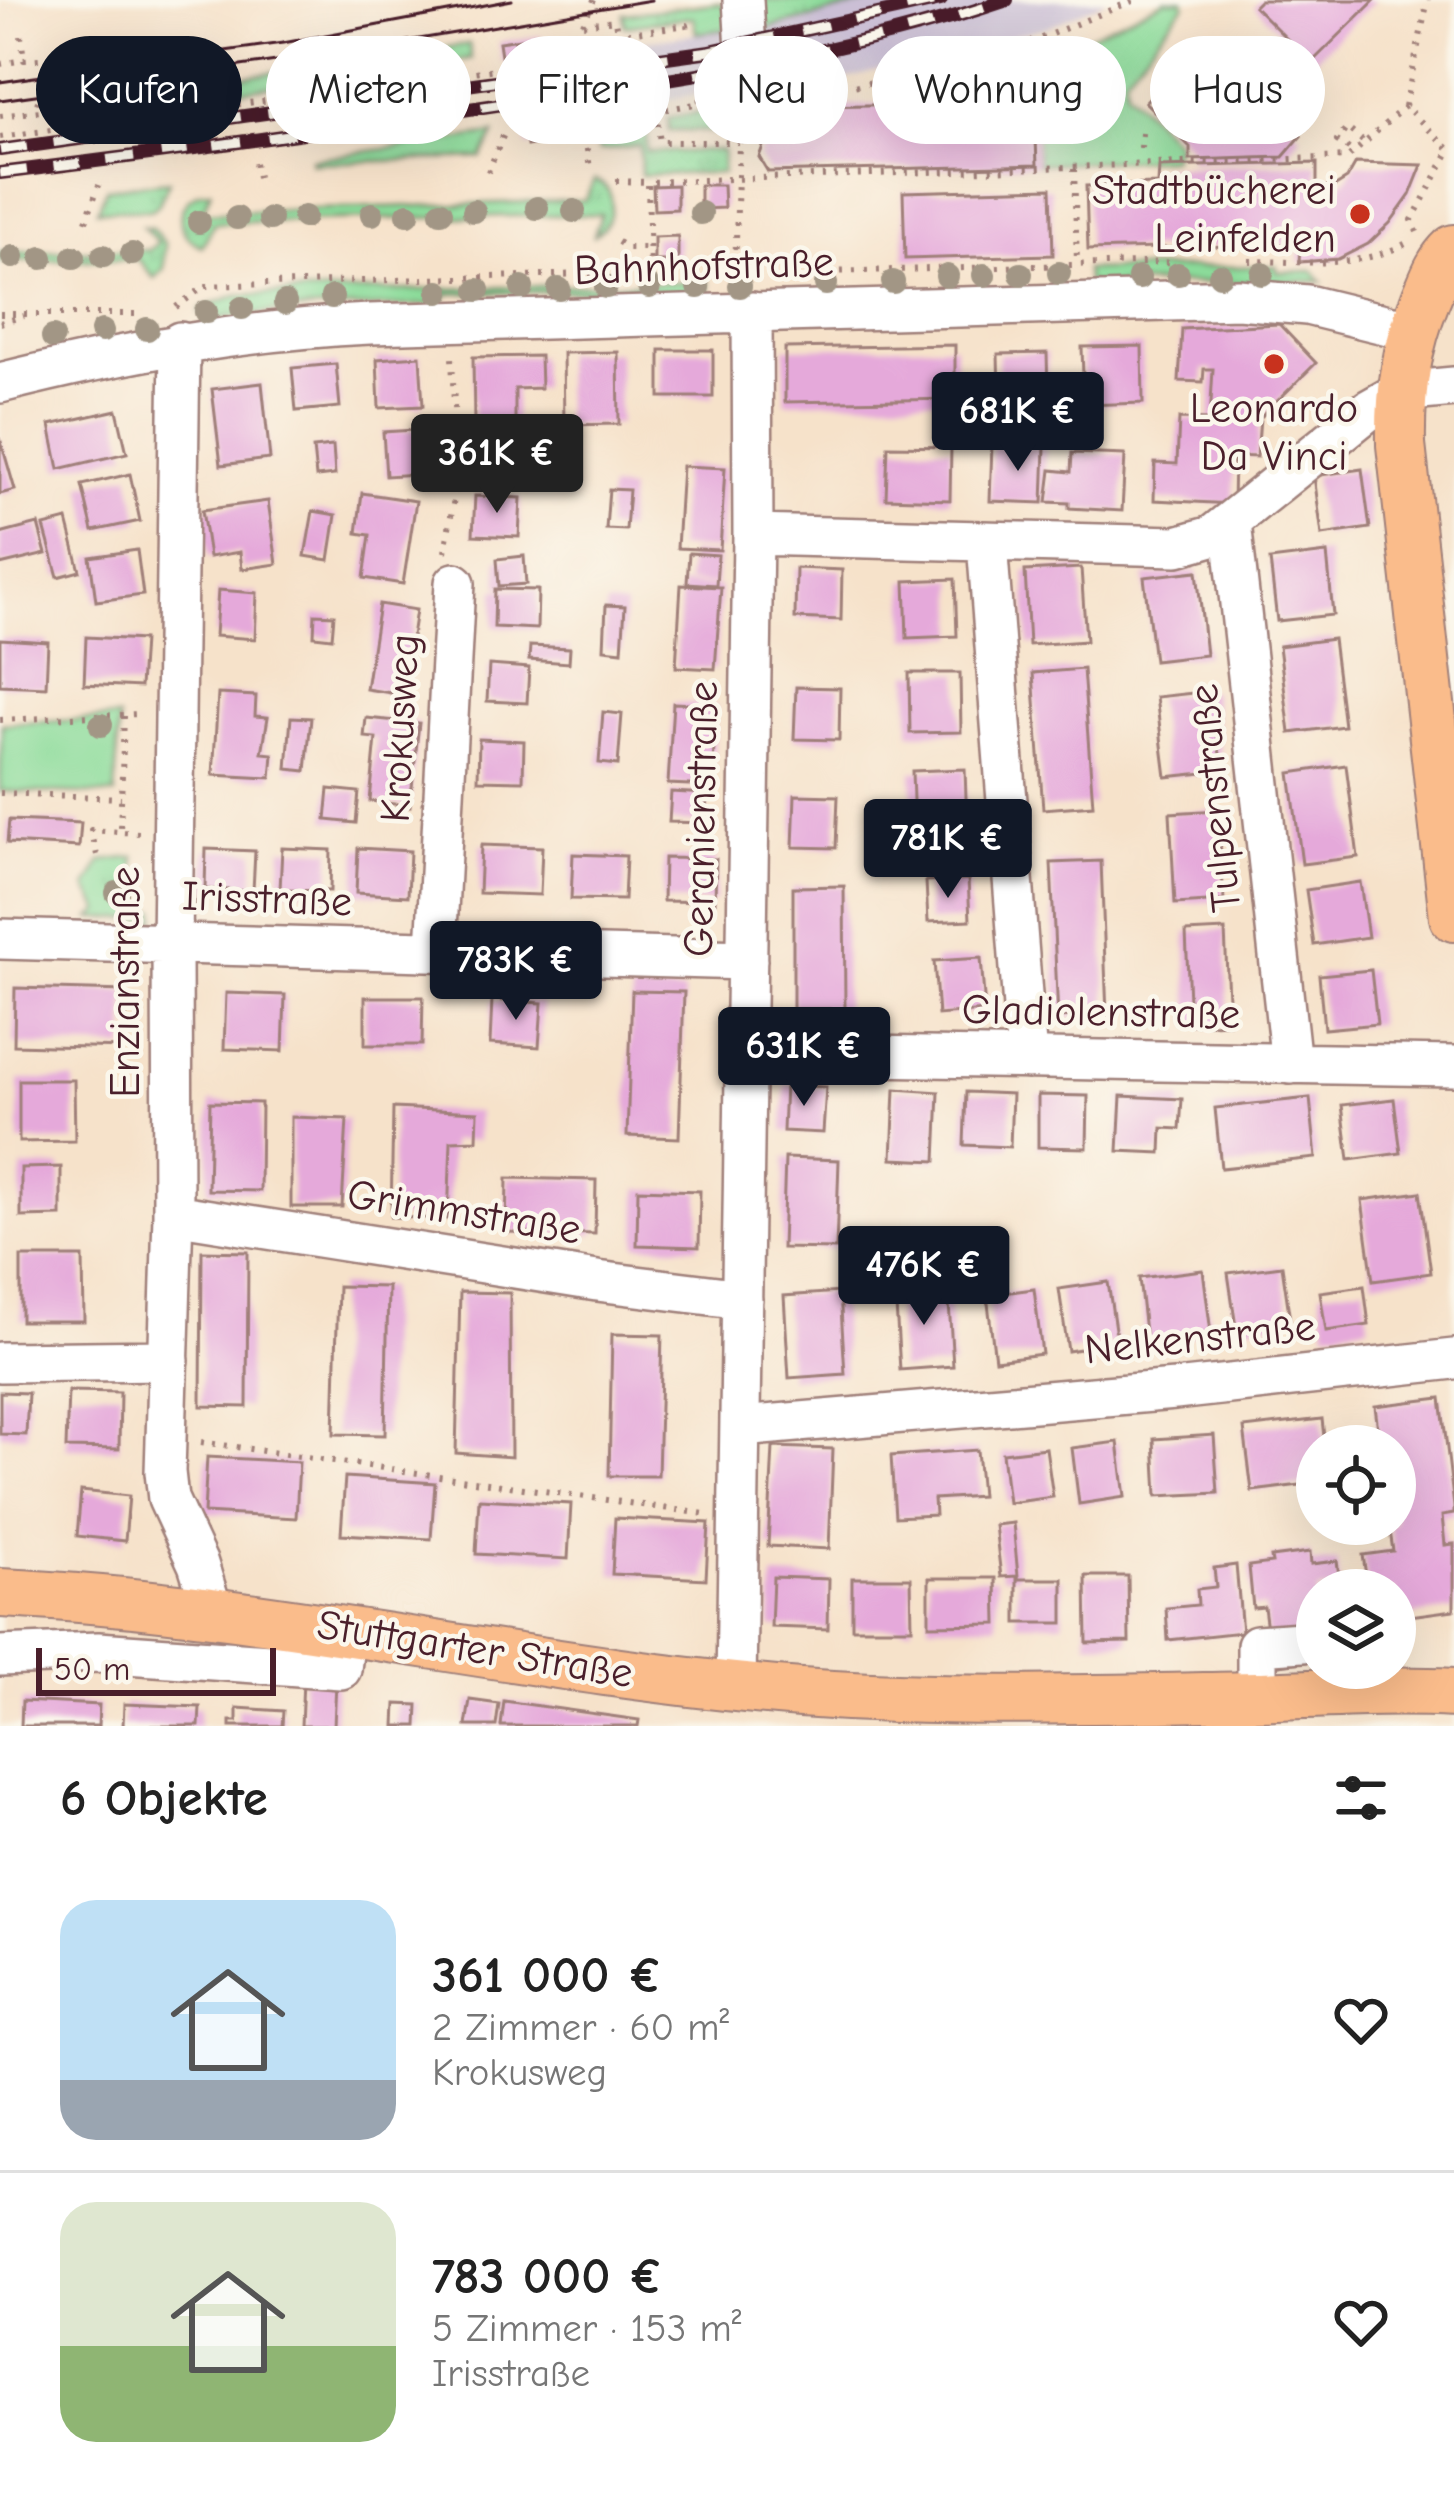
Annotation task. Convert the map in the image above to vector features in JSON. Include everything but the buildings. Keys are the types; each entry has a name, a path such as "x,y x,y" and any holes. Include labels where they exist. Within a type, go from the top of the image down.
{"main road":[{"path":"1454,249 1441,261 1413,332 1400,392 1403,469 1454,917"},
{"name":"Stuttgarter Straße","path":"0,1592 213,1612 736,1686 800,1709 1257,1696 1296,1689"},
{"name":"Stuttgarter Straße","path":"1416,1689 1454,1693"}],"street":[{"path":"743,0 745,36"},
{"name":"Bahnhofstraße","path":"0,383 120,353 302,327 1274,300 1413,332"},
{"name":"Geranienstraße","path":"736,1686 752,312"},
{"name":"Enzianstraße","path":"180,343 173,1214 166,1437 168,1499 198,1564 213,1612"},
{"path":"753,535 1177,547 1201,542 1344,426 1400,392 1454,387"},
{"name":"Tulpenstraße","path":"1231,522 1291,1064"},
{"path":"987,543 1027,1059"},
{"name":"Krokusweg","path":"436,950 455,583"},
{"name":"Irisstraße","path":"0,939 746,960"},
{"name":"Gladiolenstraße","path":"745,1054 1454,1066"},
{"name":"Grimmstraße","path":"173,1214 597,1281 742,1299"},
{"name":"Nelkenstraße","path":"740,1427 1175,1390 1454,1359"},
{"path":"0,1362 169,1360"},
{"path":"0,1656 98,1652 341,1669 346,1629"},
{"path":"1257,1696 1256,1645 1296,1642"}],"path":[{"path":"594,0 583,24 615,20 617,34"},
{"path":"848,88 957,64 1040,39 1135,0"},
{"path":"616,181 736,181 1349,157 1406,106 1428,0"},
{"path":"604,36 687,25 689,34"},
{"path":"21,36 23,60"},
{"path":"0,64 51,58 35,111 0,116"},
{"path":"242,106 495,69"},
{"path":"1342,264 1376,259 1418,235 1412,220 1450,150 1406,106"},
{"path":"1349,149 1337,142 1347,128 1365,143"},
{"path":"1141,148 1142,133"},
{"path":"0,137 36,134"},
{"path":"488,172 500,144"},
{"path":"586,144 590,168"},
{"path":"0,318 33,313 157,314 206,286 735,273 739,144"},
{"path":"255,163 258,177"},
{"path":"1074,169 1078,304"},
{"path":"648,182 650,272"},
{"path":"86,221 99,185"},
{"path":"617,242 628,248 650,248"},
{"path":"451,322 457,480 444,557 455,583"},
{"path":"0,720 175,713"},
{"path":"0,793 121,798 124,714"},
{"path":"97,855 91,830 120,832"},
{"path":"166,1437 738,1519"}],"shaded area":[{"path":"882,0 1107,0 1047,27 1012,36 872,36 872,72 848,79 848,36 694,36 694,94 670,99 670,38 765,29"}],"green space":[{"path":"755,0 882,0 758,29"},
{"path":"1166,0 1184,0 1185,5 1159,36 1150,36 1150,46 1126,75 1126,36 1088,36"},
{"path":"729,5 731,29 696,33 693,17 625,26 624,14"},
{"path":"266,73 266,87 242,90 242,77"},
{"path":"1126,90 1150,115 1150,144 1177,144 1171,158 1037,164 1036,144 1126,144"},
{"path":"694,113 694,131 670,131 670,118"},
{"path":"495,134 482,158 311,163 311,159 421,144 471,144 471,137"},
{"path":"598,144 647,144 647,152 723,151 722,173 641,175 640,146 599,151"},
{"path":"594,180 608,190 612,206 607,222 594,235 601,214 215,223 202,246 191,240 181,223 190,199 211,191 202,213 585,200"},
{"path":"169,181 152,210 97,210 107,188"},
{"path":"143,227 152,228 165,244 164,269 154,278 138,259 0,261 0,252 149,250 158,243"},
{"path":"1276,266 1278,272 1313,271 1322,281 1092,285 1086,281 1085,270"},
{"path":"708,281 708,297 644,298 642,290 447,294 442,304 283,311 210,320 200,313 201,308 237,295"},
{"path":"119,718 115,795 0,791 2,724"},
{"path":"135,857 133,907 156,910 156,920 92,918 100,911 87,887 102,861"}],"tram line":[{"path":"242,49 512,0"},
{"path":"0,100 354,50 651,0"},
{"path":"0,82 36,77"}],"railway":[{"path":"0,150 710,51 941,0"},
{"path":"0,173 702,73 825,50 1007,0"}],"place":[{"name":"Stadtbücherei Leinfelden","path":"1360,214"},
{"name":"Leonardo Da Vinci","path":"1274,364"}]}
